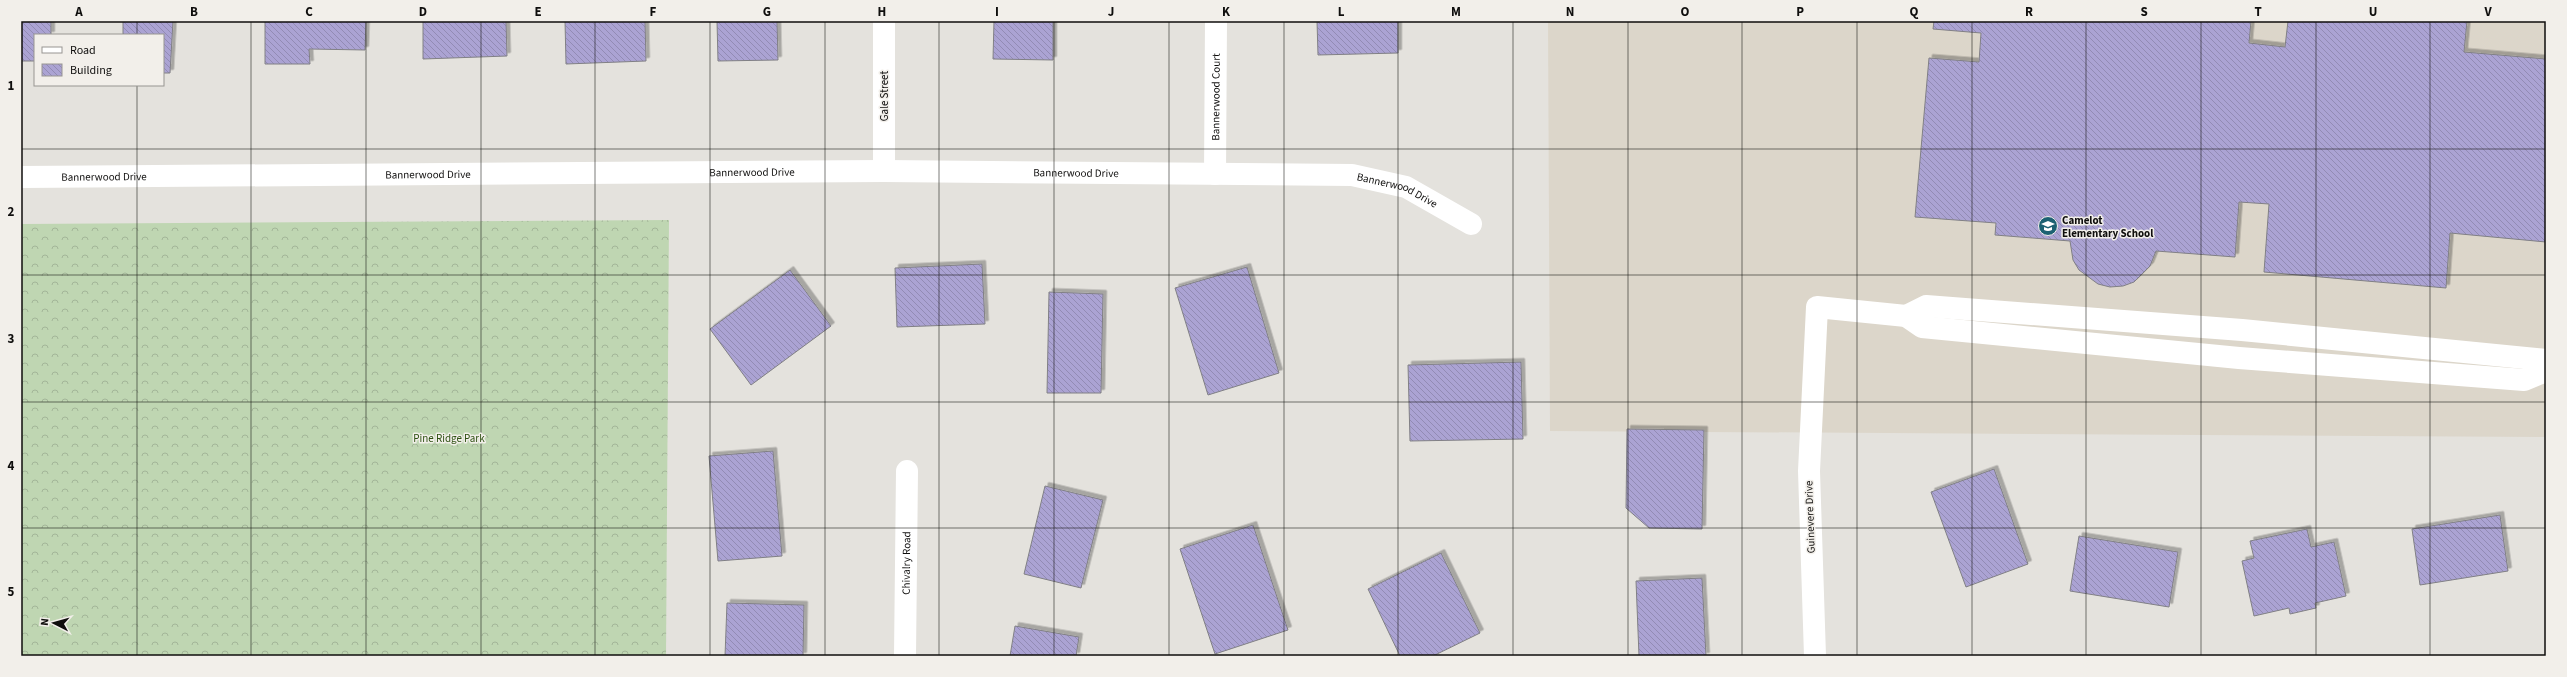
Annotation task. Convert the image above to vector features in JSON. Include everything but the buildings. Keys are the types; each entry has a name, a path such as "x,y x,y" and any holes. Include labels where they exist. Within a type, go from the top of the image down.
{"street":[{"name":"Gale Street","path":"884,21 884,171"},
{"name":"Bannerwood Court","path":"1215,174 1216,21"},
{"name":"Bannerwood Drive","path":"21,176 884,171 1352,175 1406,187 1471,224"},
{"path":"1906,316 1926,306 2242,330 2546,360"},
{"name":"Guinevere Drive","path":"1815,656 1809,471 1817,307 1906,316"},
{"path":"1906,316 1922,326 2239,358 2524,380 2546,371"},
{"name":"Chivalry Road","path":"905,656 907,471"}],"shaded area":[{"name":"Camelot Elementary School","path":"1548,21 2546,21 2546,437 1550,431"}],"green space":[{"name":"Pine Ridge Park","path":"669,220 666,656 21,656 21,224"}],"place":[{"name":"Camelot Elementary School","path":"2048,226"}]}
